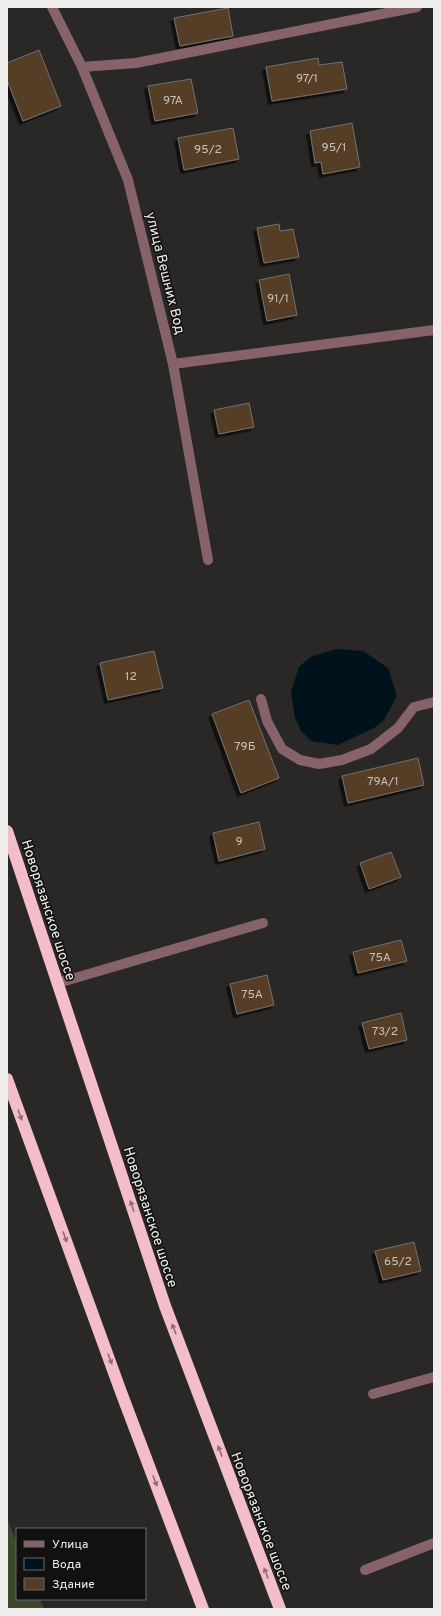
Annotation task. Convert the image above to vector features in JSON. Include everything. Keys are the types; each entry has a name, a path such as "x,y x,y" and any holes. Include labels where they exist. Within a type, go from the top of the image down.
{"highway":[{"name":"Новорязанское шоссе","path":"7,830 165,1306 280,1609"},
{"path":"7,1078 121,1392 203,1609"}],"street":[{"name":"улица Вешних Вод","path":"52,7 82,67 128,180 173,364 208,560"},
{"path":"82,67 136,63 417,7"},
{"path":"173,364 434,330"},
{"path":"261,699 267,721 282,749 300,760 319,764 342,760 371,749 398,728 414,706 434,702"},
{"path":"58,983 263,922"},
{"path":"373,1394 434,1377"},
{"path":"365,1570 434,1543"}],"green space":[{"path":"7,1518 16,1540 16,1600 40,1600 44,1609 7,1609"}],"water":[{"path":"336,649 363,651 388,668 397,696 384,720 374,728 338,745 311,741 301,731 295,718 291,692 299,667 310,657"}],"building":[{"path":"228,8 233,36 180,46 174,18"},
{"path":"39,50 61,106 23,121 7,80 7,63"},
{"path":"318,58 319,65 342,62 347,89 272,101 266,67"},
{"path":"191,79 198,113 155,121 148,86"},
{"path":"352,123 360,167 323,174 321,162 315,163 310,131"},
{"path":"233,128 239,159 184,170 178,138"},
{"path":"279,224 280,231 293,229 299,257 264,263 257,228"},
{"path":"289,274 297,315 267,321 259,280"},
{"path":"249,403 254,427 219,434 214,410"},
{"path":"154,651 163,688 108,700 100,663"},
{"path":"249,700 279,778 241,793 212,714"},
{"path":"418,758 424,785 348,803 342,776"},
{"path":"259,822 265,849 219,861 213,833"},
{"path":"391,852 401,877 369,889 360,863"},
{"path":"401,940 407,961 358,973 353,952"},
{"path":"267,975 274,1005 237,1014 230,984"},
{"path":"401,1013 407,1040 369,1049 362,1023"},
{"path":"414,1242 421,1271 383,1280 375,1251"}]}
